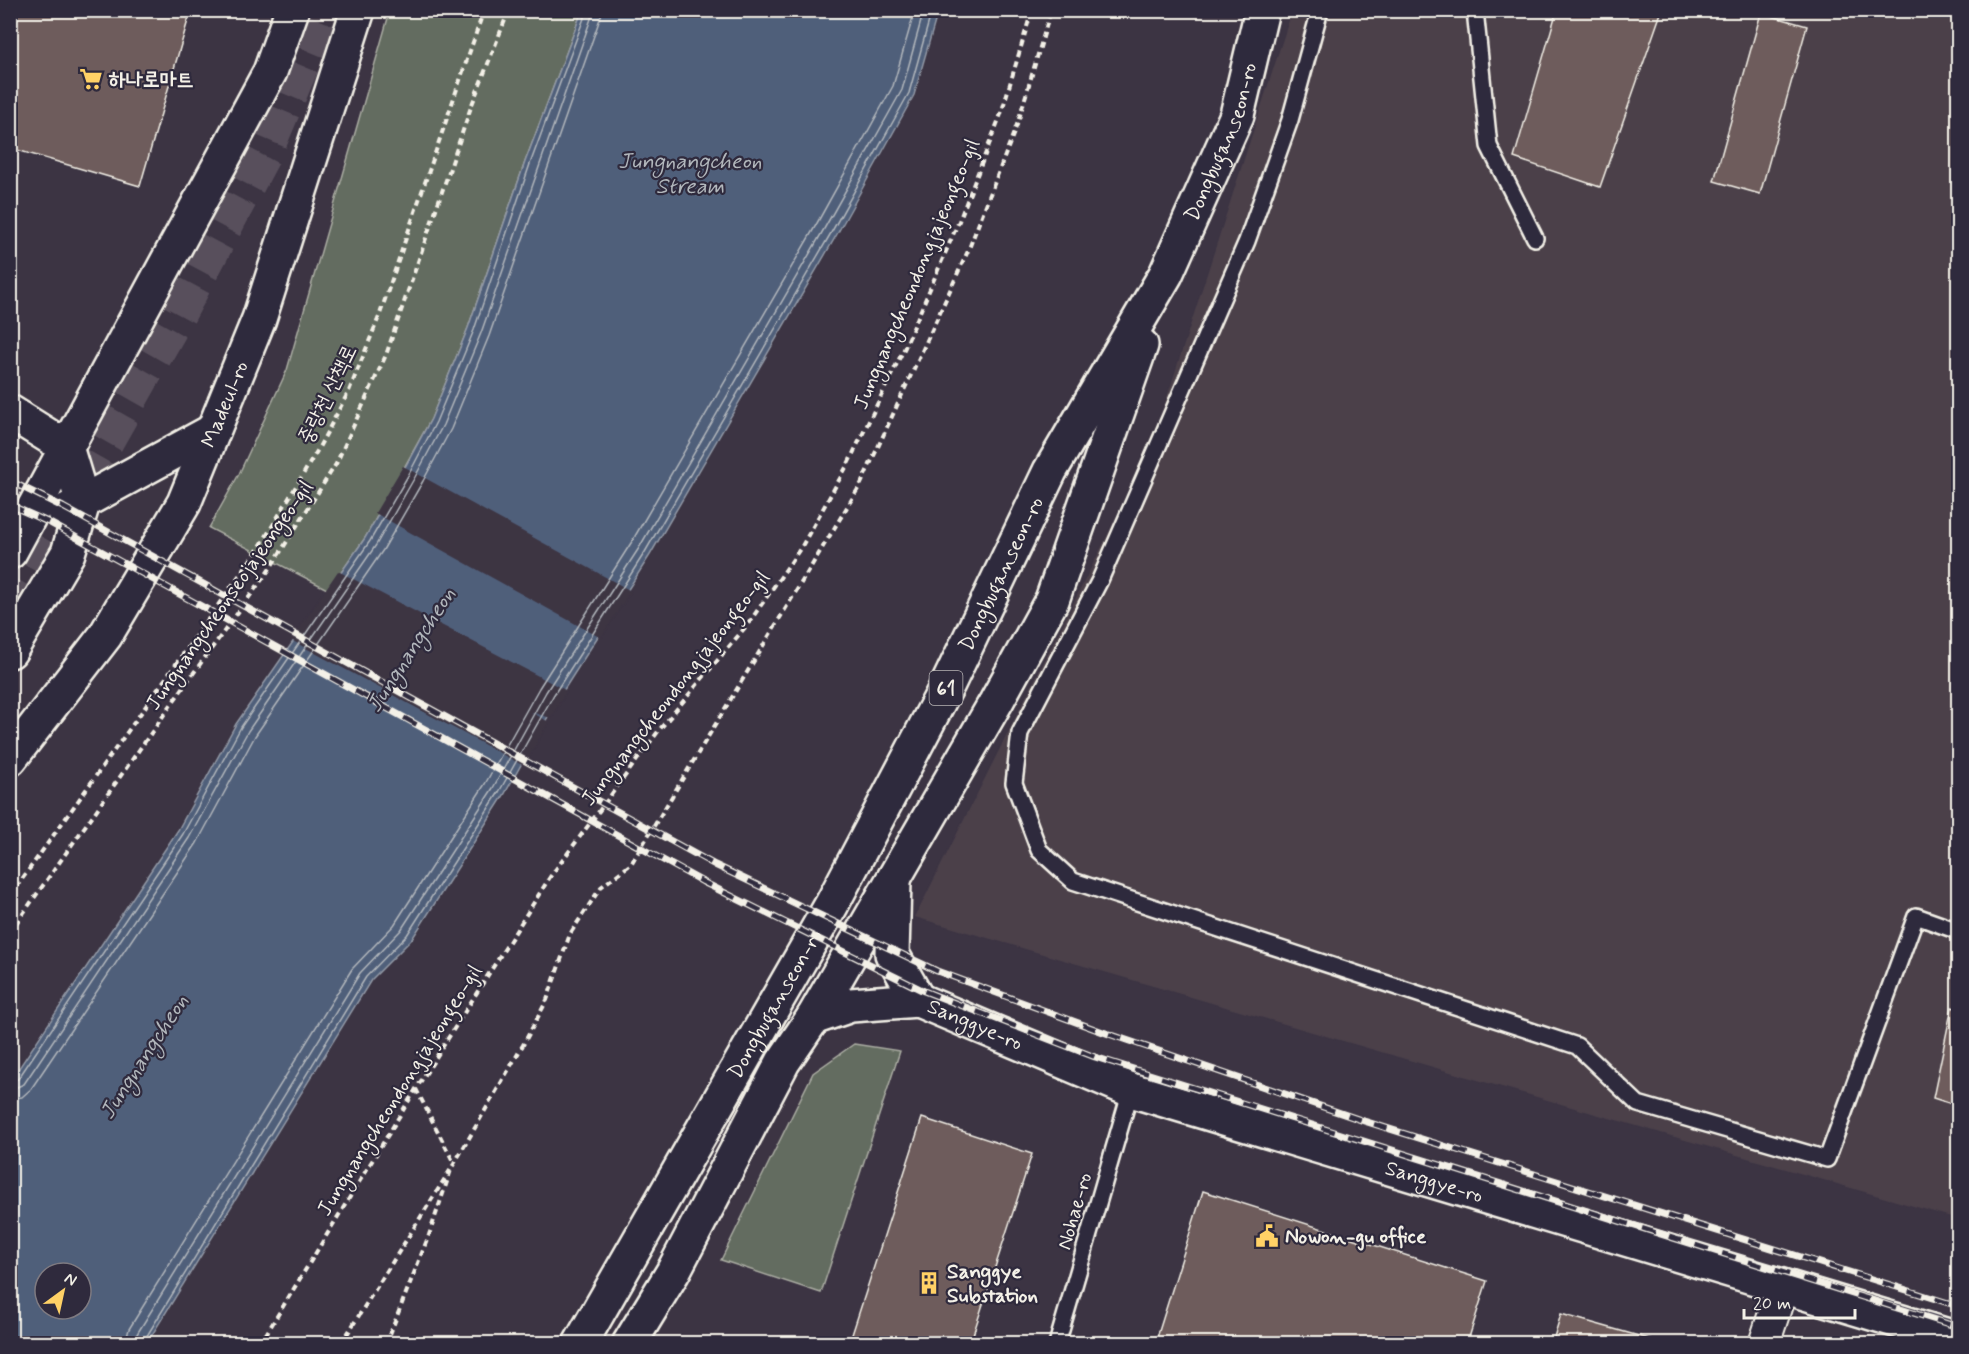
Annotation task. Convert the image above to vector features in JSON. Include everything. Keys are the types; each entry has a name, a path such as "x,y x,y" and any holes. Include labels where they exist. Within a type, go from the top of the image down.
{"main road":[{"path":"14,538 270,72 292,10"},
{"name":"Madeul-ro","path":"10,759 105,636 184,503 259,319 358,10"},
{"name":"Dongbuganseon-ro","path":"580,1344 832,904 948,684 1050,471 1166,274 1237,115 1262,10"},
{"path":"629,1344 673,1272 783,1062 813,1018 996,702 1052,600 1166,274"},
{"path":"10,412 66,447 83,503 68,553 10,651"},
{"path":"14,538 83,503 211,432"},
{"path":"813,1018 851,1005 918,1000 892,954 894,877"},
{"name":"Sanggye-ro","path":"918,1000 1131,1090 1959,1339"}],"street":[{"path":"1764,1344 1783,1286"}],"lane":[{"path":"1320,10 1290,120 1247,241 1100,580 1020,733 1014,783 1039,850 1073,881 1577,1046 1638,1104 1827,1159 1916,916 1959,931"},
{"path":"1474,11 1490,146 1535,238"},
{"name":"Nohae-ro","path":"1057,1344 1131,1090"}],"path":[{"name":"중랑천 산책로","path":"10,896 261,545 349,392 379,317 484,10"},
{"name":"Jungnangcheonseojajeongeo-gil","path":"10,932 269,570 336,464 386,355 471,107 509,10"},
{"name":"Jungnangcheondongjajeongeo-gil","path":"260,1344 416,1089 550,877 660,729 748,624 802,546 848,464 905,348 1001,114 1032,10"},
{"path":"341,1344 454,1164 546,1000 570,934 601,887 631,864 861,484 968,251 1018,122 1051,10"},
{"path":"386,1344 454,1164 416,1089"}],"shaded area":[{"path":"1292,11 1958,11 1958,1219 915,917 1149,453"}],"green space":[{"path":"390,11 582,11 525,162 468,328 431,419 365,538 329,590 209,528 239,474 287,370"},
{"path":"854,1044 900,1051 821,1293 721,1260 813,1073"}],"water":[{"name":"Jungnangcheon Stream","path":"582,11 938,11 914,95 836,236 650,555 558,699 504,795 412,939 371,980 147,1343 11,1344 11,1080 178,830 236,724 365,538 431,419 468,328 525,162"}],"pier":[{"path":"403,466 631,591 601,638 375,513"},
{"path":"338,571 567,691 551,718 531,712 549,722 524,766 291,640"}],"building":[{"name":"하나로마트","path":"10,10 191,10 140,186 10,148"},
{"path":"1557,10 1662,10 1600,187 1514,158"},
{"path":"1761,13 1807,26 1760,194 1714,181"},
{"path":"1952,1007 1958,1009 1958,1106 1933,1098"},
{"name":"Sanggye Substation","path":"922,1118 1032,1154 970,1344 849,1344"},
{"name":"Nowon-gu office","path":"1203,1191 1487,1281 1467,1344 1155,1344"},
{"path":"1561,1314 1667,1344 1552,1344"}],"tunnel":[{"path":"10,613 179,315 268,148 326,10"}],"railway":[{"path":"10,481 63,507 715,865 937,971 1103,1032 1364,1121 1958,1306"},
{"path":"10,505 50,523 703,882 924,991 1095,1057 1958,1327"}],"place":[{"name":"하나로마트","path":"91,79"},
{"name":"Nowon-gu office","path":"1267,1236"},
{"name":"Sanggye Substation","path":"929,1283"}],"water label":[{"name":"Jungnangcheon","path":"410,649"},
{"name":"Jungnangcheon","path":"143,1056"}]}
